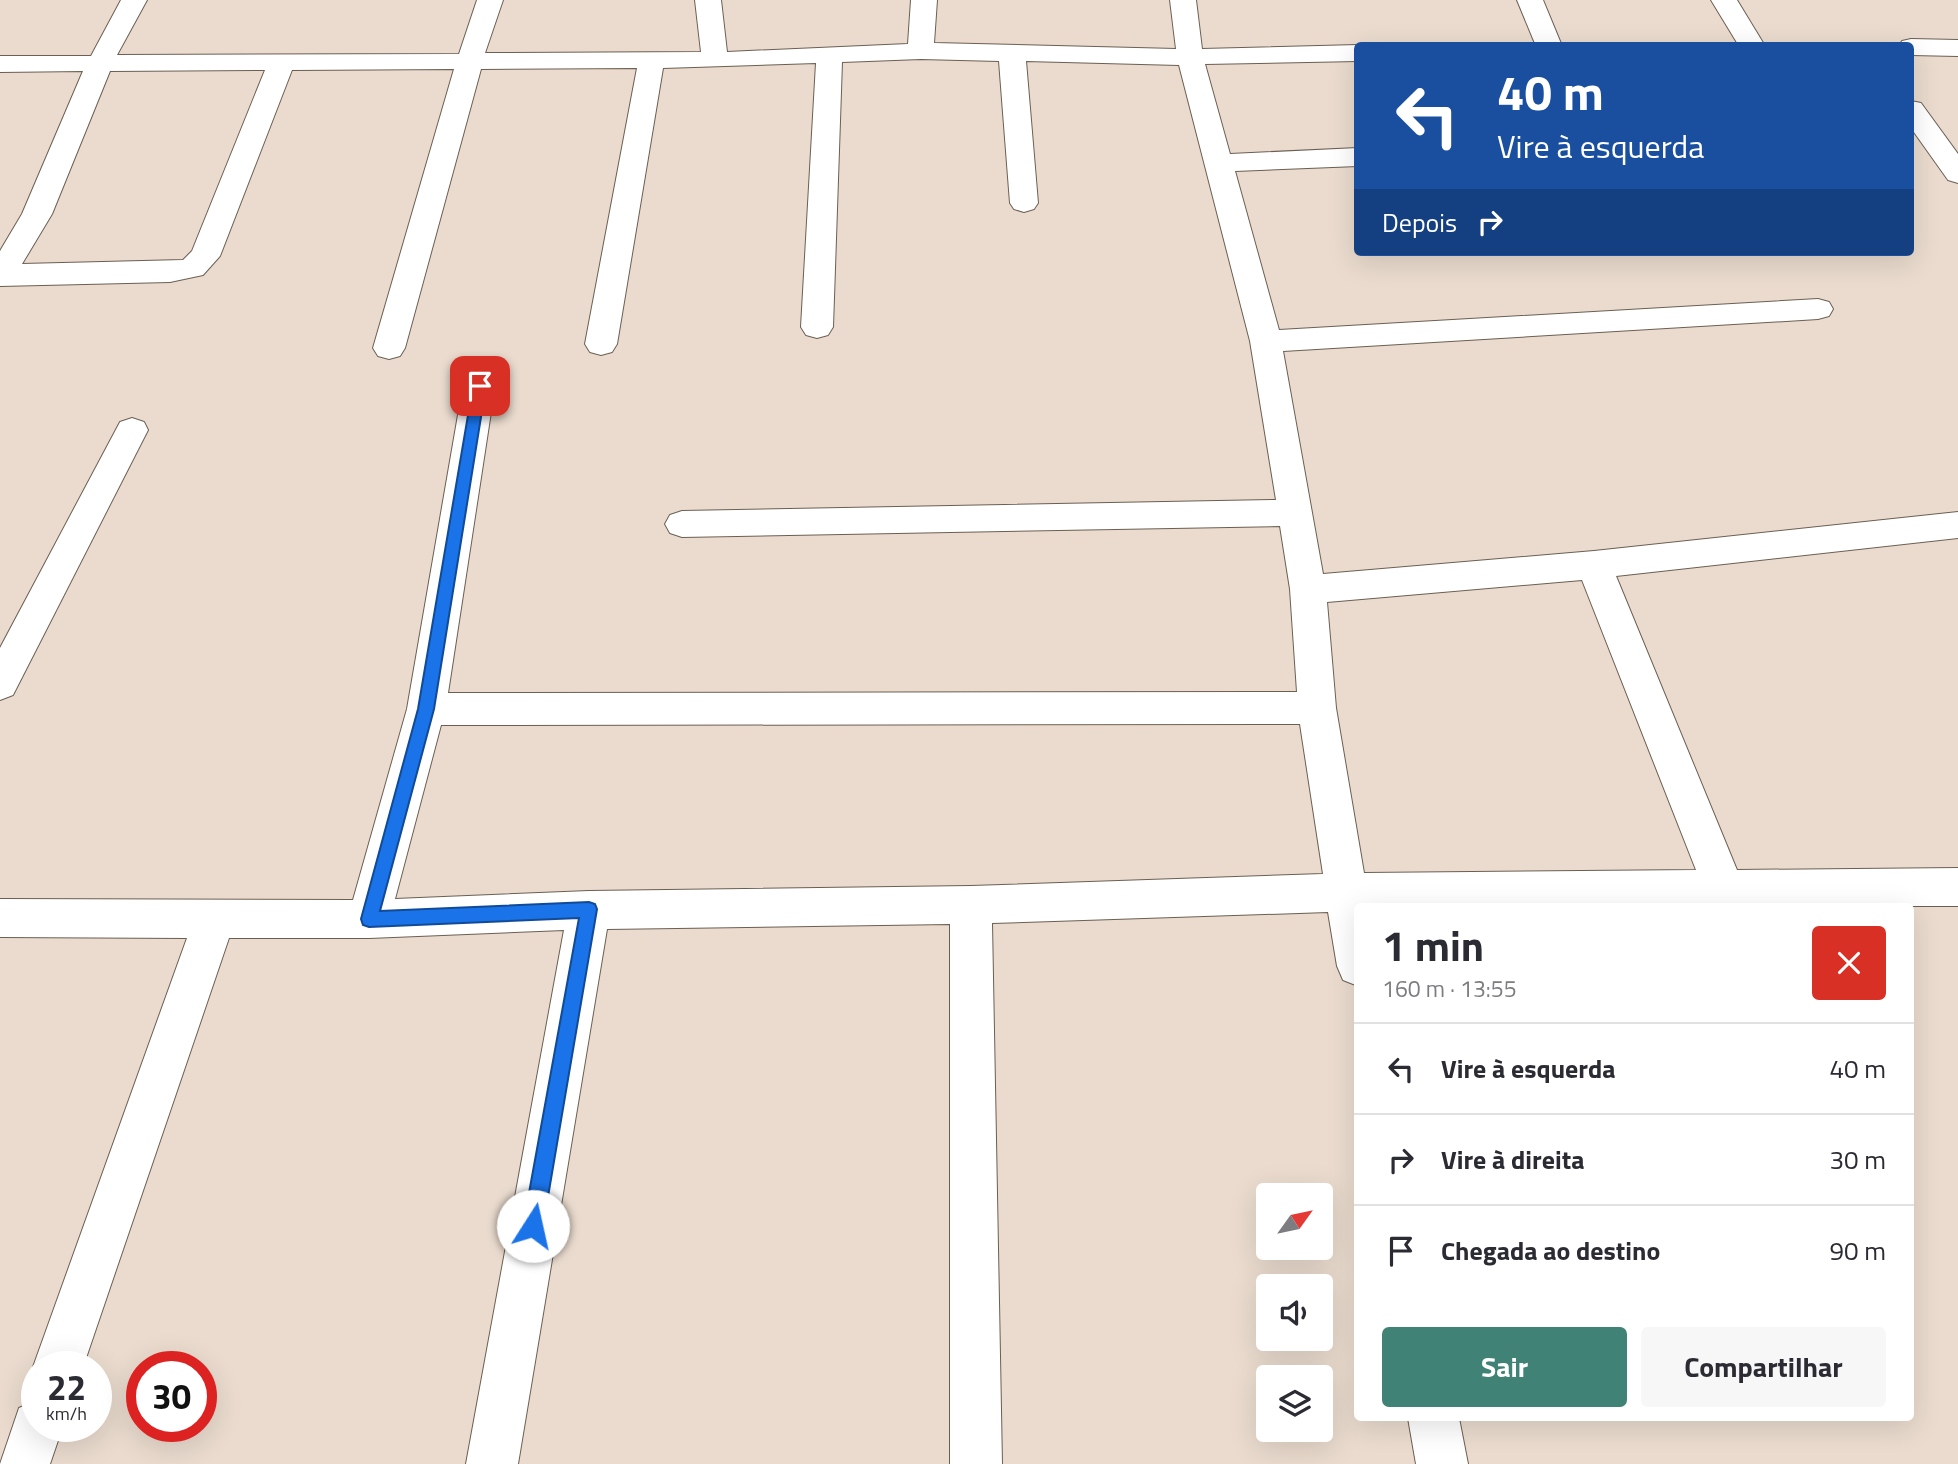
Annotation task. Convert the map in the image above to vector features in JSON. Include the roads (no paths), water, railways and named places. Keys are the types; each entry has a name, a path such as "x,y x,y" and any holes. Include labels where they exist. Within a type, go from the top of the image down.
{"street":[{"path":"1,275 37,214 100,63 134,0"},
{"path":"389,348 470,60 490,0"},
{"path":"708,0 715,60"},
{"path":"921,51 924,0"},
{"path":"1183,0 1190,57 1266,341 1308,589 1317,708 1354,941"},
{"path":"1530,0 1547,42"},
{"path":"1724,0 1750,42"},
{"path":"1914,47 1958,48"},
{"path":"0,64 651,61 921,51 1190,57 1354,53"},
{"path":"1012,54 1024,203"},
{"path":"817,327 829,55"},
{"path":"1,275 170,272 192,268 205,256 282,61"},
{"path":"601,344 651,61"},
{"path":"1914,113 1958,174"},
{"path":"1220,163 1354,157"},
{"path":"1266,341 1527,328 1818,309"},
{"path":"369,919 426,709 480,386"},
{"path":"0,684 132,430"},
{"path":"682,524 1296,513"},
{"path":"1308,589 1594,565 1958,525"},
{"path":"1594,565 1724,889"},
{"path":"426,709 1317,708"},
{"path":"0,918 369,919 589,909 971,905 1346,892 1958,887"},
{"path":"971,905 976,1464"},
{"path":"492,1464 589,909"},
{"path":"64,1351 215,919"},
{"path":"1435,1421 1442,1464"},
{"path":"24,1464 32,1442"}]}
